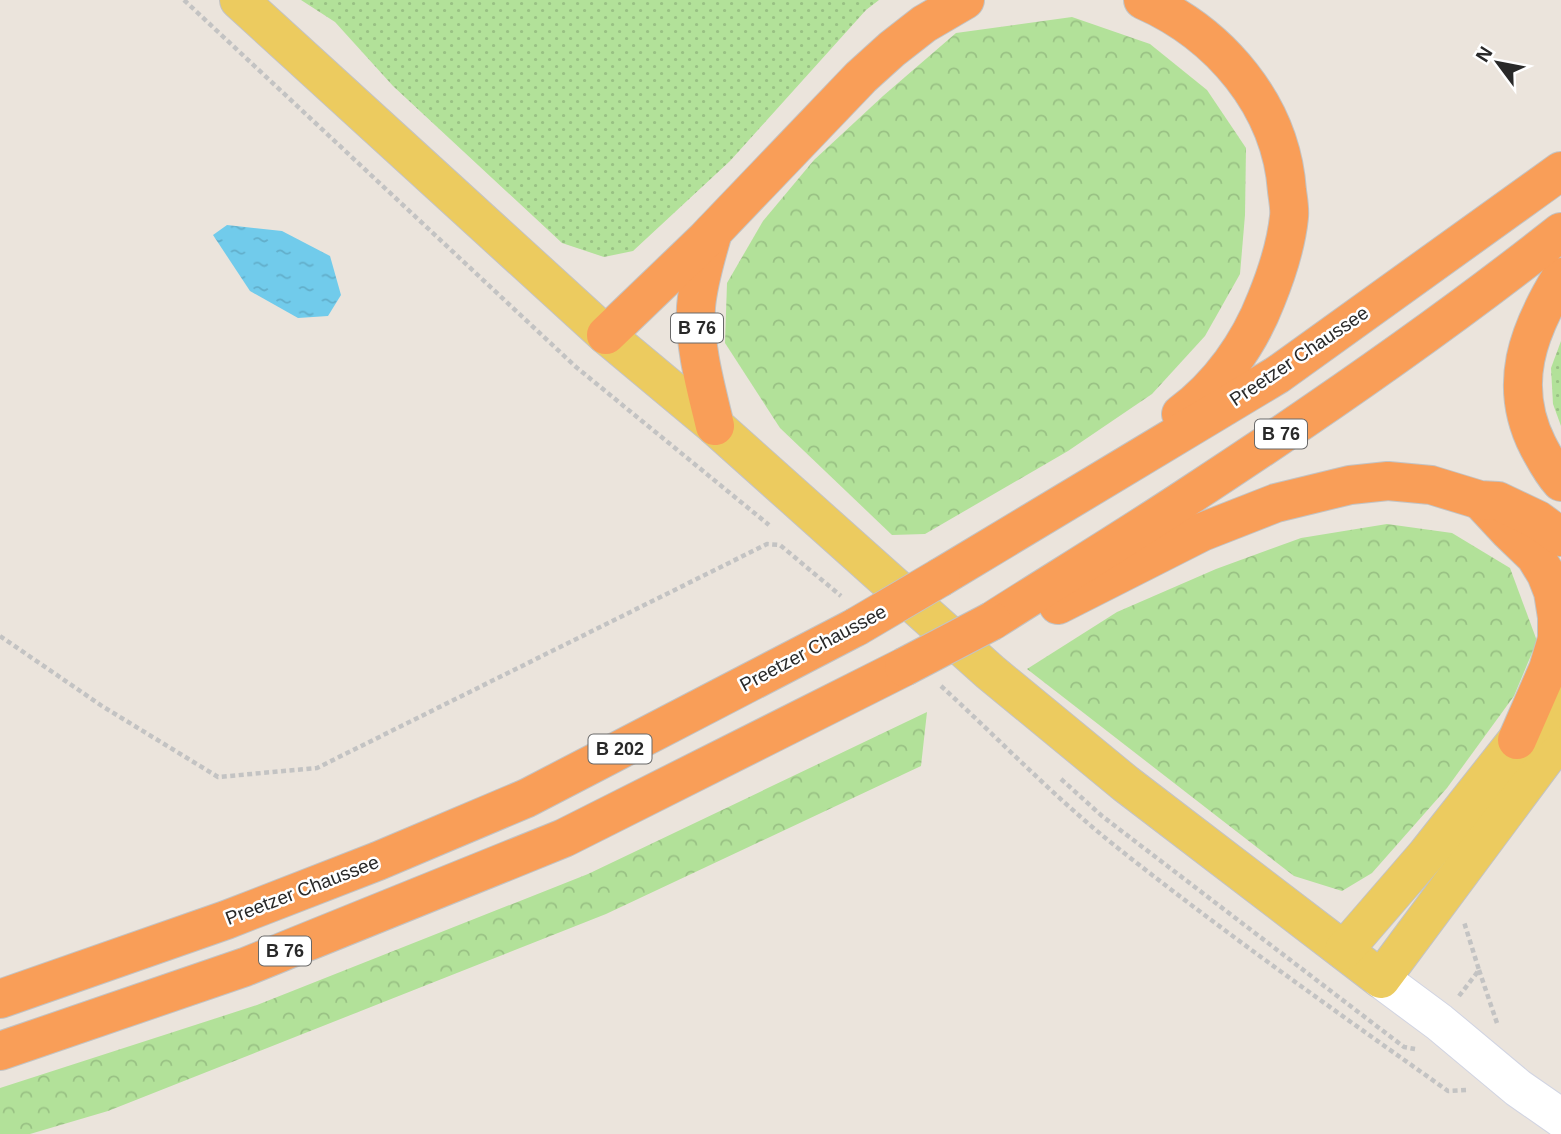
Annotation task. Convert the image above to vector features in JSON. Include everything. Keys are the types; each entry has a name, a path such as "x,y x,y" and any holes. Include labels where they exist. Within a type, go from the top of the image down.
{"highway":[{"name":"B 76","path":"607,335 714,230 871,67 924,24 965,0"},
{"name":"B 76","path":"1057,508 1198,402 1236,357 1260,317 1279,266 1289,216 1286,169 1259,100 1233,63 1210,41 1164,9 1143,0"},
{"name":"Preetzer Chaussee","path":"0,999 226,920 379,861 527,798 851,613 941,577 1277,375 1561,171"},
{"name":"B 76","path":"714,230 701,275 696,307 697,341 715,426"},
{"name":"B 76","path":"0,1051 245,967 564,838 992,621 1189,497 1392,359 1561,232"},
{"path":"1561,277 1541,311 1528,344 1522,372 1523,402 1531,433 1550,470 1561,482"},
{"name":"B 76","path":"992,621 1036,616 1202,532 1276,503 1350,485 1388,481 1431,485 1480,500 1498,501 1538,520 1561,537"},
{"name":"B 76","path":"1480,500 1535,556 1553,592 1557,617 1557,639 1548,668 1517,740"}],"main road":[{"path":"239,0 607,335 715,426 990,672 1126,784 1381,979 1561,737"},
{"path":"1344,950 1427,854 1517,740 1545,715 1561,694"}],"street":[{"path":"1381,979 1440,1022 1518,1088 1561,1118"}],"path":[{"path":"184,0 576,367 778,532"},
{"path":"0,636 102,706 218,777 317,768 767,544 779,545 825,582 851,613"},
{"path":"825,582 831,575"},
{"path":"940,685 1113,844 1304,989 1448,1091 1518,1088"},
{"path":"1440,1022 1479,970 1460,910"}],"green space":[{"path":"301,0 879,0 866,10 730,161 633,251 604,257 562,243 393,86 335,22"},
{"path":"1072,17 1150,44 1207,90 1246,148 1245,215 1240,274 1205,336 1152,394 1068,451 925,534 892,535 780,428 725,343 727,283 763,221 814,160 956,33"},
{"path":"1561,341 1561,426 1553,404 1551,368"},
{"path":"1387,524 1452,533 1510,568 1537,641 1514,696 1447,788 1372,873 1342,891 1294,876 1027,669 1117,612 1216,569 1301,538"},
{"path":"927,712 921,766 606,914 108,1111 30,1134 0,1134 0,1088 257,1005 588,874"}],"water":[{"path":"227,225 282,231 330,256 341,295 328,316 298,318 250,291 213,235"}]}
